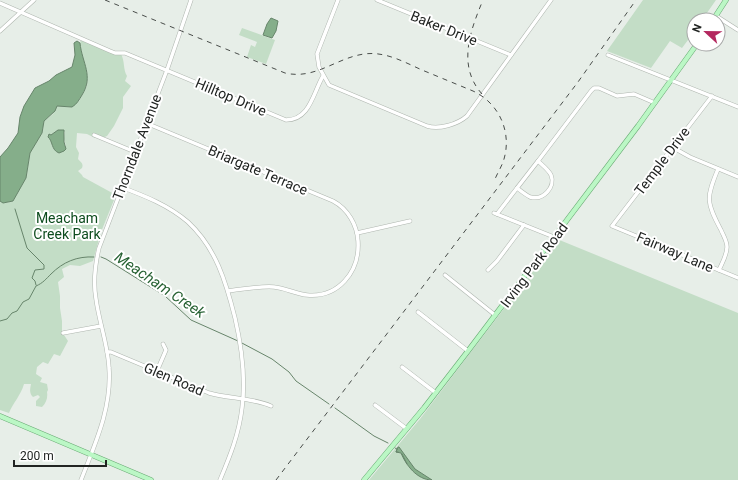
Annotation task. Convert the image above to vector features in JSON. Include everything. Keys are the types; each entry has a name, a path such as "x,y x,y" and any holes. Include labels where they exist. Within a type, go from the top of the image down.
{"main road":[{"path":"718,12 726,0"},
{"name":"Irving Park Road","path":"364,480 407,429 468,352 655,103 691,52"},
{"path":"0,416 151,480"}],"street":[{"path":"0,31 34,0"},
{"name":"Thorndale Avenue","path":"81,480 102,424 108,398 109,373 107,352 94,287 96,261 101,240 167,70 191,0"},
{"path":"338,0 317,54 323,76 329,85 332,88 427,126 438,128 458,122 467,116 551,0"},
{"name":"Baker Drive","path":"377,0 511,55"},
{"name":"Hilltop Drive","path":"0,3 110,51 115,53 125,53 286,120 298,118 304,113 323,76"},
{"path":"726,24 738,30"},
{"path":"608,55 738,107"},
{"path":"554,238 496,213 594,88 599,88 617,96 636,94 655,103"},
{"name":"Temple Drive","path":"612,226 712,96"},
{"name":"Briargate Terrace","path":"146,124 337,204 350,216 357,233"},
{"path":"94,135 135,152"},
{"path":"672,147 690,157 738,177"},
{"path":"517,188 529,197 543,195 549,190 552,183 551,176 548,170 538,161"},
{"path":"718,169 710,187 709,197 711,212 727,244 727,252 719,270"},
{"path":"121,187 164,205 188,223 215,256 228,291 240,343 244,374 243,398 240,422 236,437 220,480"},
{"path":"228,291 268,287 284,289 304,295 316,296 326,294 342,285 352,273 357,257 357,233 410,221"},
{"path":"488,270 497,261 524,225"},
{"name":"Fairway Lane","path":"612,226 738,278"},
{"path":"445,275 496,315"},
{"path":"418,312 468,352"},
{"path":"63,333 101,326"},
{"path":"157,371 166,350 163,344"},
{"name":"Glen Road","path":"107,352 111,352 209,393 219,396 243,398 271,406"},
{"path":"402,367 436,393"},
{"path":"375,405 407,429"}],"green space":[{"path":"643,0 716,0 708,12 686,12 686,43 682,48 670,41 651,68 607,51"},
{"path":"242,28 275,40 266,64 247,57 251,45 255,47 257,42 239,35"},
{"name":"Meacham Creek Park","path":"81,40 121,54 127,76 125,81 131,86 123,97 123,108 107,136 102,138 97,136 95,138 87,134 77,133 76,147 79,153 78,159 82,163 82,168 78,171 83,177 116,195 101,232 93,261 80,266 70,265 62,269 64,277 58,282 62,332 68,341 60,356 54,354 48,364 43,362 37,367 36,374 42,378 40,382 47,384 48,390 46,402 42,407 36,406 36,401 40,397 38,395 33,397 30,391 31,384 24,384 9,413 0,410 0,199 5,203 13,201 26,178 30,153 42,133 44,121 53,114 56,106 68,107 79,101 87,86 80,43","holes":["59,130 65,132 64,139 66,146 53,148 49,135"]},
{"path":"557,239 738,313 738,480 369,480 420,419"}],"shaded area":[{"path":"271,18 278,21 276,31 272,38 263,35"},
{"path":"77,41 80,43 86,69 87,82 85,88 74,106 57,106 55,111 44,121 42,133 30,153 26,178 13,201 3,203 0,201 0,157 18,133 20,117 24,106 35,88 72,67 75,55 74,43"},
{"path":"58,130 64,130 64,142 66,149 59,153 53,148 48,137 49,134 51,135"},
{"path":"398,447 415,469 432,480 417,475 409,467 401,453 396,452"}],"waterway":[{"path":"15,209 27,248 44,265 44,269 35,270 32,278 36,285"},
{"name":"Meacham Creek","path":"0,321 7,319 12,313 17,311 23,302 29,299 36,286 43,282 60,266 76,259 94,257"},
{"name":"Meacham Creek","path":"101,257 165,296 191,320 238,341"},
{"name":"Meacham Creek","path":"240,342 272,359 289,372 296,381 329,404"},
{"name":"Meacham Creek","path":"335,408 374,436 388,443"},
{"name":"Meacham Creek","path":"395,448 397,449 396,452 398,452"},
{"name":"Meacham Creek","path":"402,454 407,464"}],"railway":[{"path":"105,0 285,73 306,74 354,56 372,53 401,61 473,91 490,103 501,119 505,129 506,149 503,162 495,179"},
{"path":"482,94 474,83 470,72 468,48 470,36 483,0"},
{"path":"276,480 578,82 636,0"}]}
